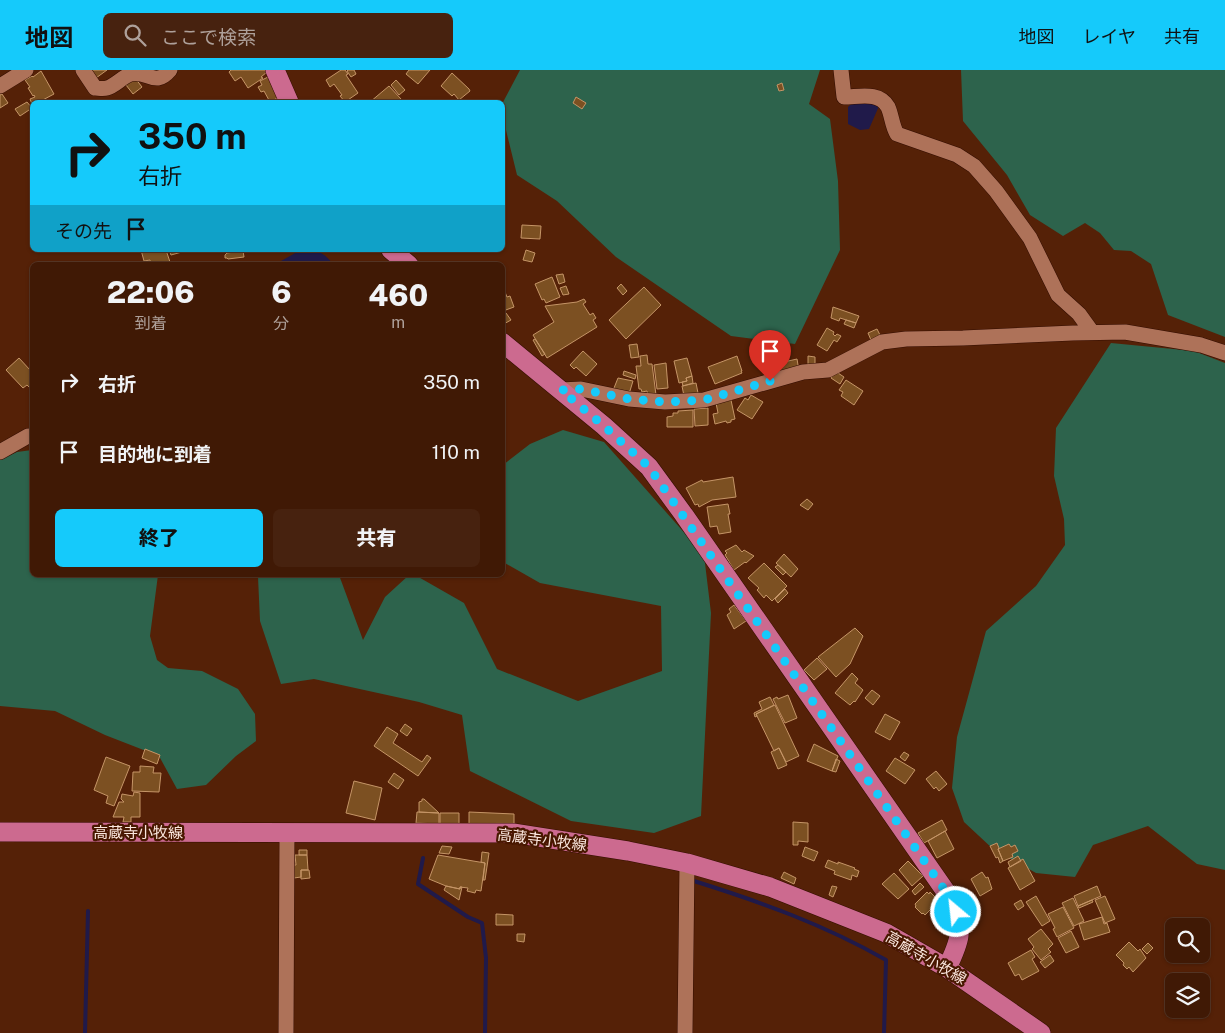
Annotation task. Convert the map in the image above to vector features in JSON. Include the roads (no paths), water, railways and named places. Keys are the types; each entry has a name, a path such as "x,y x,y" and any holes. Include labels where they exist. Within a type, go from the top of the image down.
{"main road":[{"path":"275,70 288,100"},
{"path":"393,252 405,262"},
{"path":"505,344 604,426 649,467 953,902 960,922 958,944 947,968"},
{"name":"高蔵寺小牧線","path":"0,832 513,834 628,851 687,863 770,887 886,933 947,968 1041,1033"}],"street":[{"path":"0,86 26,70"},
{"path":"83,70 95,88 107,88 131,74 141,74 155,79 165,76 170,70"},
{"path":"840,70 844,97 874,96 881,99 888,108 896,134 957,155 974,166 996,191 1030,238 1058,295 1079,314 1092,332"},
{"path":"561,390 581,389 629,399 665,402 704,400 803,372 828,370 882,342 906,338 1124,332 1201,346 1225,353"},
{"path":"0,452 30,436"},
{"path":"286,1033 287,834"},
{"path":"685,1033 687,863"}],"waterway":[{"path":"423,858 418,884 468,917 482,923 486,958 485,1033"},
{"path":"694,881 792,915 863,947 886,960 884,1033"},
{"path":"85,1033 88,911"}]}
